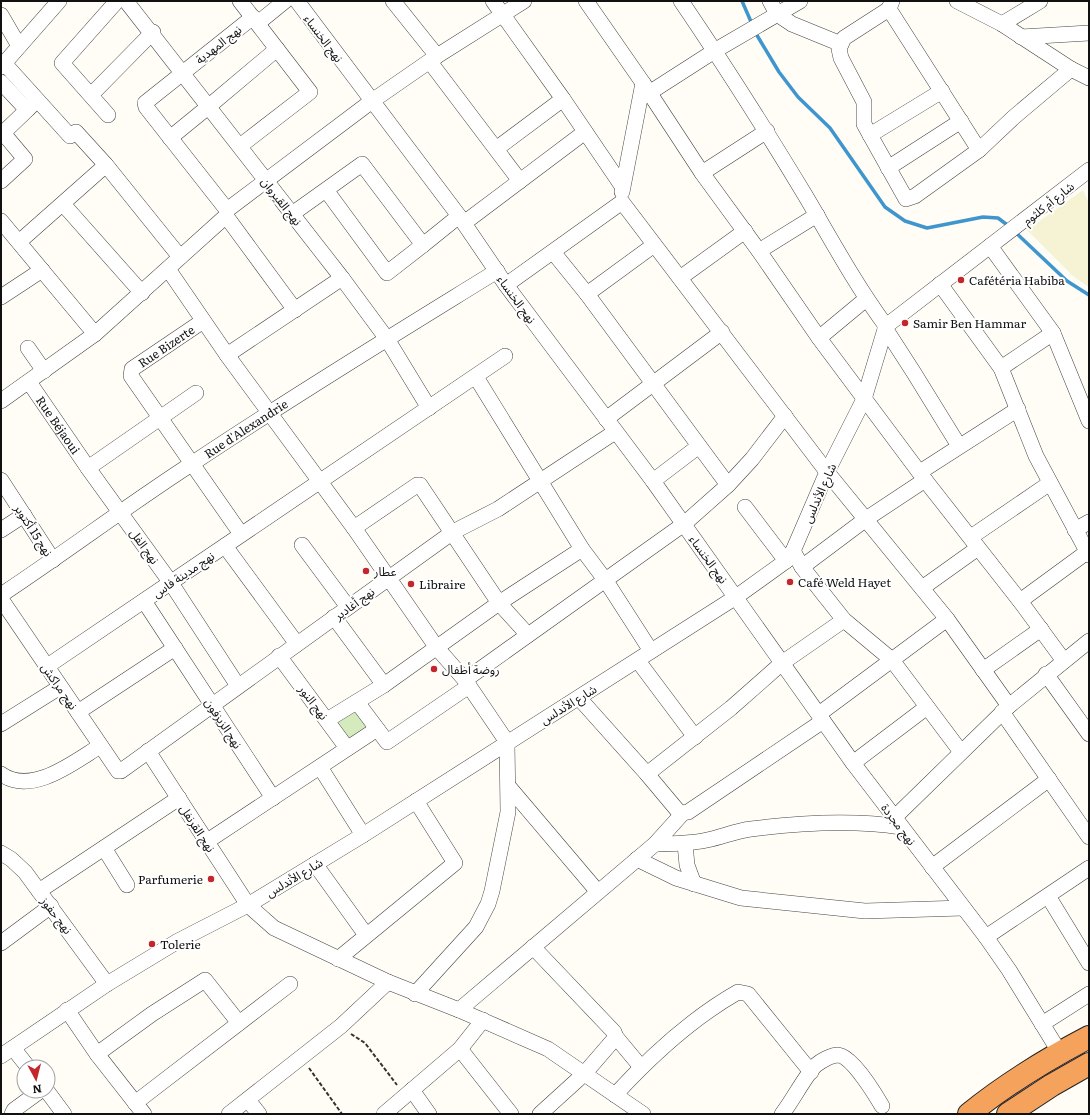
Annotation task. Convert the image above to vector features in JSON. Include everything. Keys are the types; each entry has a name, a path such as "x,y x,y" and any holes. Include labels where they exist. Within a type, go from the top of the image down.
{"highway":[{"path":"969,1114 992,1095 1060,1052 1089,1037"},
{"path":"1008,1114 1052,1085 1088,1067"}],"street":[{"path":"32,105 3,65 59,1"},
{"path":"108,115 62,63 117,1"},
{"name":"نهج القيروان","path":"126,1 153,32 208,107 342,278 386,339 429,408"},
{"path":"240,1 256,20 310,93 240,146"},
{"name":"نهج المهدية","path":"170,138 146,107 145,103 182,72 256,20 286,1"},
{"name":"نهج الخنساء","path":"296,1 462,219 506,285 615,432 653,480 736,597"},
{"path":"393,1 520,181"},
{"path":"493,1 563,99 622,186"},
{"path":"1,401 95,334 142,293 227,213 266,180 372,101 433,59 524,1"},
{"path":"586,1 702,173 760,251 819,338 864,399 1020,601 1064,661"},
{"path":"681,1 716,50 767,132 866,299 959,446"},
{"path":"800,1 772,12 749,30 716,50 646,88 622,186 622,202 827,472 947,619 983,670 1005,709 1049,779 1088,835"},
{"path":"957,1 1002,24 1072,69 1089,78"},
{"path":"1002,24 1040,1"},
{"path":"979,150 891,5 844,38 839,49 841,58 864,102 864,120 870,136 903,196 909,198 979,150 1014,117 1072,69"},
{"path":"772,12 792,24 841,44"},
{"path":"1,15 19,46"},
{"path":"91,95 153,32"},
{"path":"1022,37 1089,33"},
{"path":"277,48 170,138 227,213 295,310"},
{"path":"1,82 70,136 76,132 106,165 180,257"},
{"path":"870,136 942,91"},
{"path":"496,149 563,99"},
{"path":"1,181 25,159 3,133 32,105"},
{"path":"888,168 961,122"},
{"path":"326,190 387,273 423,245 520,181 586,132"},
{"path":"702,173 767,132"},
{"path":"292,214 362,164 423,245"},
{"path":"19,242 106,165"},
{"name":"شارع أم كلثوم","path":"990,246 1021,224 1089,170"},
{"path":"506,285 622,202"},
{"path":"63,204 142,293"},
{"path":"760,251 817,215"},
{"path":"2,224 19,242 95,334"},
{"path":"680,278 745,231"},
{"path":"587,294 654,245"},
{"path":"885,327 990,246 1053,333 1083,390 1089,421"},
{"path":"553,252 587,294 728,485"},
{"path":"168,269 227,355 389,577 436,648 467,683 507,742 509,787 508,812 502,848 492,891 483,916 476,927 415,994"},
{"path":"1,297 42,270"},
{"name":"Rue d'Alexandrie","path":"1,595 53,560 120,511 269,412 497,271"},
{"path":"227,355 342,278"},
{"path":"940,284 1001,368 1036,456 1088,554 1020,601"},
{"path":"819,338 866,299"},
{"name":"Rue Bizerte","path":"160,418 133,379 131,372 132,369 203,321"},
{"name":"شارع الأندلس","path":"7,1052 107,984 178,941 248,905 363,835 507,742 638,661 651,651 736,597 789,556 827,472 864,399 885,327"},
{"path":"606,419 722,332"},
{"path":"1001,368 1053,333"},
{"path":"28,348 44,371"},
{"name":"نهج مدينة فاس","path":"46,667 171,583 319,480 476,377 505,356"},
{"path":"476,377 582,549 606,580 651,651"},
{"name":"Rue Béjaoui","path":"29,382 88,468"},
{"path":"88,468 196,393"},
{"path":"802,567 923,476 959,446 1018,409"},
{"path":"357,702 387,742 467,683 528,635 684,524 728,485 752,459 785,416"},
{"path":"160,418 241,534"},
{"name":"نهج أغادير","path":"120,771 453,532 498,509 615,432"},
{"path":"653,480 699,446"},
{"name":"نهج الفل","path":"88,468 171,583 238,686"},
{"name":"نهج 15 أكتوبر","path":"1,480 53,560"},
{"path":"922,588 974,542 1050,483"},
{"path":"354,528 420,484 499,603 528,635"},
{"path":"745,507 789,556 802,567 844,620 892,660 961,752"},
{"path":"1,530 24,515"},
{"path":"1075,530 1089,522"},
{"path":"302,545 348,607"},
{"path":"225,546 297,644"},
{"path":"327,720 384,685 499,603 582,549"},
{"name":"نهج مجردة","path":"736,597 853,763 986,937 1060,1052"},
{"name":"نهج مراكش","path":"1,599 100,746 120,771"},
{"name":"نهج الزيزفون","path":"144,601 273,798"},
{"path":"334,617 384,685"},
{"path":"459,1010 655,844 683,813 688,812 821,717 892,660 947,619"},
{"path":"647,774 731,708 782,663 844,620"},
{"path":"983,670 1041,629"},
{"path":"655,844 685,844 752,829 846,823 898,822 961,752 1005,709 1046,674 1089,641"},
{"path":"78,712 175,648"},
{"name":"نهج النور","path":"280,656 347,748"},
{"path":"638,661 695,737"},
{"path":"1046,674 1086,724"},
{"path":"1,724 60,687"},
{"path":"579,698 678,811 683,813"},
{"path":"853,763 927,707"},
{"path":"206,842 377,729"},
{"path":"1,774 16,779 33,779 52,775 100,746"},
{"name":"نهج القرنفل","path":"148,752 248,905 274,928 415,994 459,1010 548,1049 643,1114"},
{"path":"320,767 363,835"},
{"path":"1,788 16,779"},
{"path":"932,867 1049,779"},
{"path":"509,787 598,892"},
{"path":"39,891 179,798"},
{"path":"338,959 454,863 416,801"},
{"path":"685,844 687,865 694,884"},
{"path":"104,848 127,885"},
{"name":"نهج حفوز","path":"1,853 17,863 51,906 107,984"},
{"path":"637,859 676,878 741,898 865,910 964,908"},
{"path":"315,864 366,935"},
{"path":"986,937 1089,868"},
{"path":"1048,896 1089,963"},
{"path":"1,943 51,906"},
{"path":"534,947 614,1032 616,1037 641,1067"},
{"path":"97,1054 152,1014 205,980 239,1023"},
{"path":"229,1114 341,1026 388,982"},
{"path":"67,1010 139,1111 239,1023 290,984"},
{"path":"615,1095 641,1067 717,1004 738,992 748,994 811,1072"},
{"path":"1042,1024 1089,994"},
{"path":"384,1114 460,1049 483,1020"},
{"path":"540,1114 584,1074 616,1037"},
{"path":"460,1049 511,1114"},
{"path":"7,1052 17,1059"},
{"path":"782,1114 815,1066 828,1058 837,1055 845,1057 856,1068 882,1106"},
{"path":"409,1093 429,1114"},
{"path":"12,1114 14,1110 29,1099"},
{"path":"53,1099 64,1114"},
{"path":"248,1100 259,1114"}],"path":[{"path":"341,1026 365,1043 409,1093"},
{"path":"302,1058 342,1114"}],"shaded area":[{"path":"1083,190 1089,203 1089,287 1074,277 1027,230"}],"green space":[{"path":"356,707 370,728 349,742 335,721"}],"waterway":[{"path":"742,1 752,24"},
{"path":"755,32 779,72 798,97 830,128 885,207 905,221 927,228 983,217 998,218 1010,227"},
{"path":"1014,231 1067,281 1089,295"}],"place":[{"name":"Cafétéria Habiba","path":"961,280"},
{"name":"Samir Ben Hammar","path":"905,323"},
{"name":"عطار","path":"366,571"},
{"name":"Café Weld Hayet","path":"790,582"},
{"name":"Libraire","path":"411,584"},
{"name":"روضة أطفال","path":"434,669"},
{"name":"Parfumerie","path":"211,879"},
{"name":"Tolerie","path":"152,944"}]}
